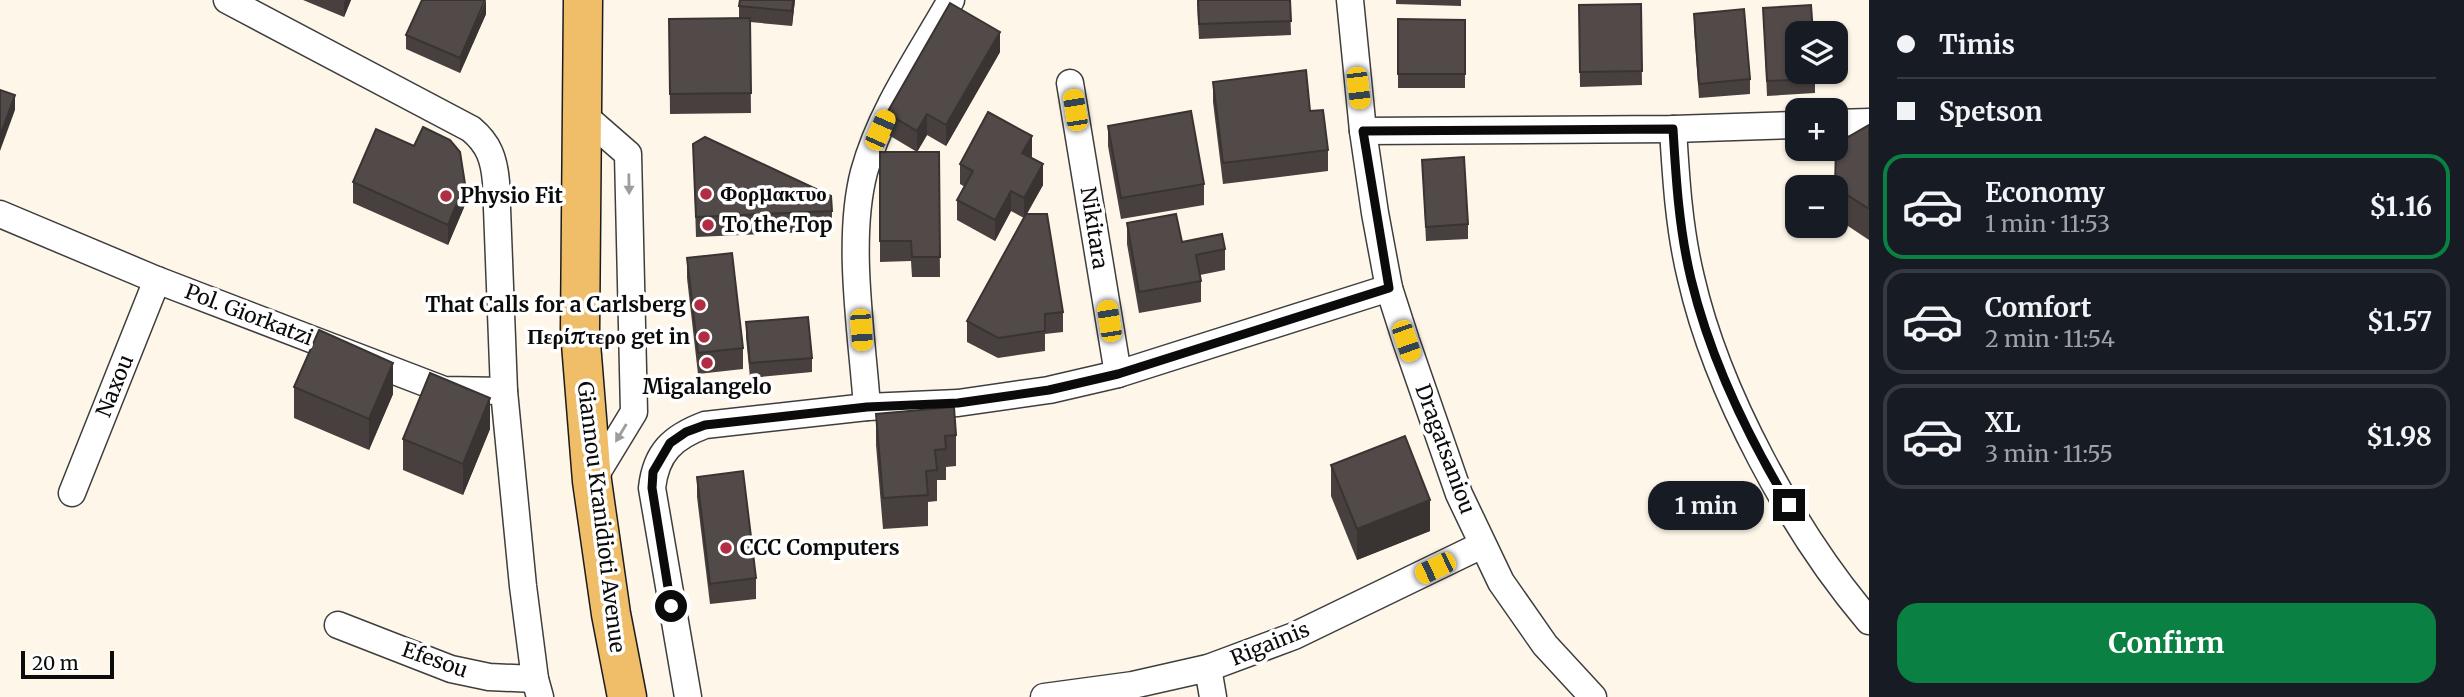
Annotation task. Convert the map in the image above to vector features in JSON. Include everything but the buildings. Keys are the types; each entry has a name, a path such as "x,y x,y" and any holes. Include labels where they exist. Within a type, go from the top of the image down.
{"main road":[{"name":"Giannou Kranidioti Avenue","path":"583,0 580,331 592,481 611,614 628,697"}],"street":[{"path":"227,0 471,129 491,152 496,182 503,391 523,586 537,688"},
{"path":"867,407 857,253 858,209 864,174 888,111 951,0"},
{"name":"Dragatsaniou","path":"1350,0 1363,131 1389,288 1459,494 1501,582 1545,645 1593,697"},
{"name":"Nikitara","path":"1070,83 1118,374"},
{"path":"582,113 628,154 634,412 592,481"},
{"path":"1848,123 1869,122"},
{"path":"1363,131 1673,129 1785,125"},
{"path":"1673,129 1678,204 1691,279 1723,376 1778,487 1811,541 1869,621"},
{"name":"Pol. Giorkatzi","path":"0,214 157,279 444,390 503,391"},
{"name":"Naxou","path":"72,493 157,279"},
{"path":"688,697 652,488 653,472 659,459 670,443 686,432 705,425 867,407 958,403 1049,390 1118,374 1389,288"},
{"name":"Rigainis","path":"1044,697 1133,685 1208,668 1294,636 1482,545"},
{"name":"Efesou","path":"338,625 451,669 537,688"},
{"path":"1208,668 1213,697"}],"place":[{"name":"Φορμακτυο","path":"706,194"},
{"name":"Physio Fit","path":"446,196"},
{"name":"To the Top","path":"708,225"},
{"name":"That Calls for a Carlsberg","path":"700,305"},
{"name":"Περίπτερο get in","path":"704,337"},
{"name":"Migalangelo","path":"707,363"},
{"name":"CCC Computers","path":"726,548"}],"route":[{"path":"671,606 652,488 653,472 670,443 686,432 705,425 867,407 958,403 1049,390 1118,374 1389,288 1363,131 1673,129 1682,236 1704,326 1748,430 1789,505"}]}
